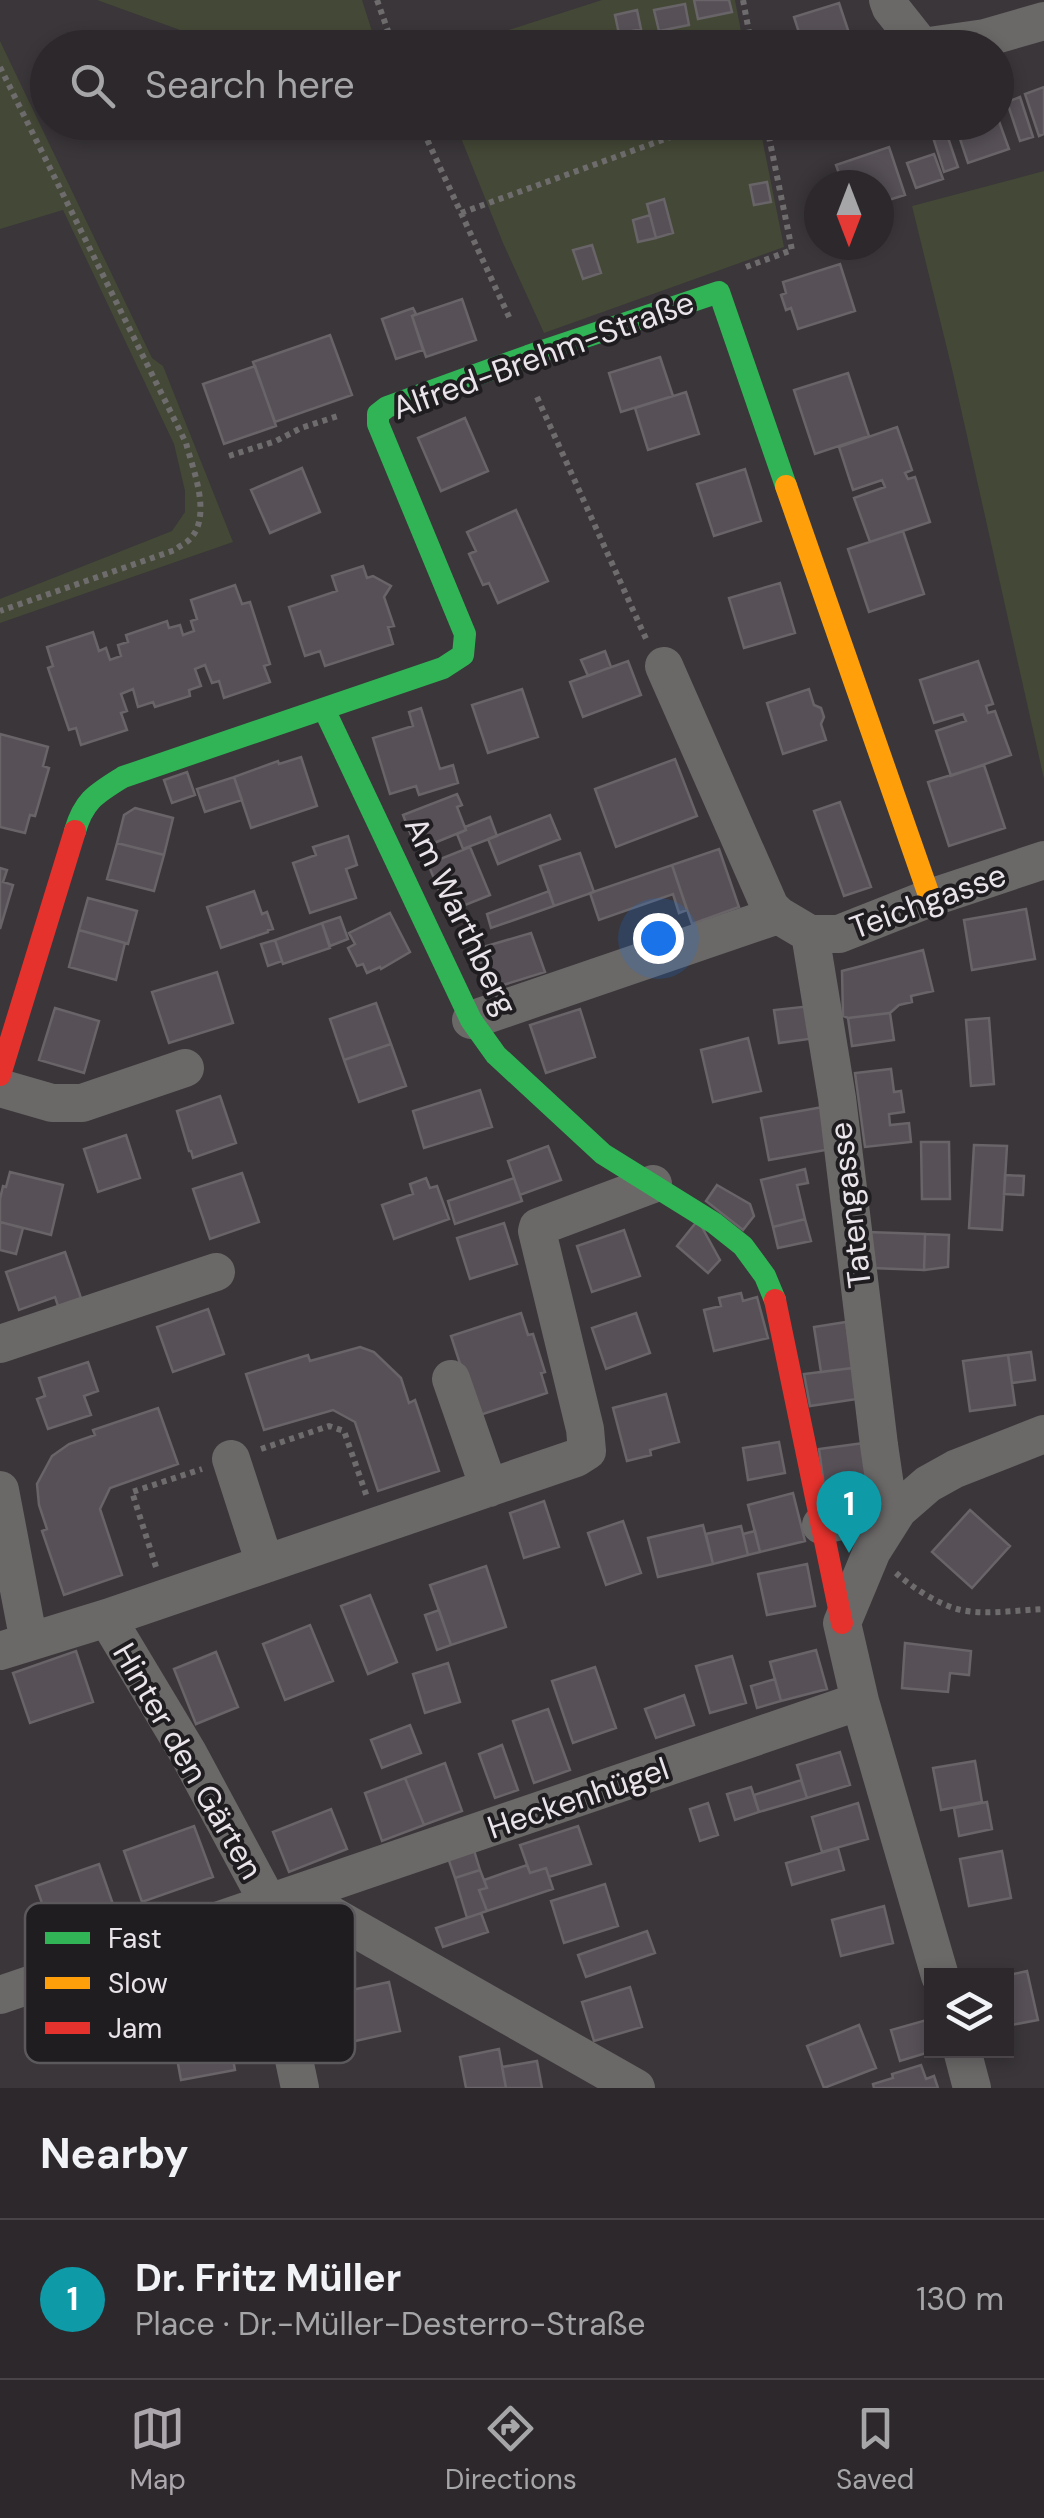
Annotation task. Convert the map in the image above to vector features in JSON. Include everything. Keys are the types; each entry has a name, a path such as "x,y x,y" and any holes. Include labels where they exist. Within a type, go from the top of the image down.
{"street":[{"path":"888,0 908,30"},
{"path":"1013,30 1044,21"},
{"name":"Alfred-Brehm-Straße","path":"0,1075 80,810 97,794 122,777 443,668 463,655 465,634 378,424 378,414 387,407 718,292 930,898"},
{"path":"664,666 770,907 810,934"},
{"name":"Am Warthberg","path":"324,708 471,1020 496,1055 603,1154 714,1223 743,1246 764,1276 778,1308 842,1623"},
{"name":"Teichgasse","path":"810,934 839,934 1044,860"},
{"path":"471,1020 778,915"},
{"name":"Tatengasse","path":"810,934 837,1098 885,1486 898,1510"},
{"path":"0,1088 52,1104 82,1104 185,1068"},
{"path":"0,1490 15,1646 108,1618 576,1458 587,1451 585,1429 538,1227 653,1184"},
{"path":"0,1344 216,1272"},
{"path":"450,1379 489,1488"},
{"path":"938,1968 860,1701 842,1623 872,1551 898,1510 928,1484 955,1469 1044,1434"},
{"path":"231,1459 265,1564"},
{"path":"821,1525 898,1510"},
{"name":"Hinter den Gärten","path":"108,1618 275,1902"},
{"name":"Heckenhügel","path":"272,1903 860,1701"},
{"path":"355,1943 636,2088"},
{"name":"Heckenhügel","path":"0,1995 25,1987"},
{"path":"964,2058 972,2088"},
{"name":"Hinter den Gärten","path":"295,2063 300,2088"}],"path":[{"path":"376,0 387,30"},
{"path":"744,0 749,30"},
{"path":"0,67 30,128"},
{"path":"0,611 174,550 192,538 200,514 198,488 186,443 36,140"},
{"path":"427,140 654,657 664,666"},
{"path":"461,213 662,140"},
{"path":"718,292 725,276 792,250 770,140"},
{"path":"229,456 354,410 378,414"},
{"path":"872,1551 908,1584 955,1609 1044,1609"}],"green space":[{"path":"97,0 362,0 372,30 180,30"},
{"path":"602,0 735,0 741,30 509,30"},
{"path":"0,41 30,104 30,140 47,140 152,358 163,366 233,542 0,623 0,599 172,531 185,512 185,491 174,444 63,210 0,229"},
{"path":"462,140 762,140 784,247 544,333"},
{"path":"1044,171 1044,779 912,206"}],"building":[{"path":"694,0 729,0 732,12 698,19"},
{"path":"839,3 848,30 798,30 794,17"},
{"path":"685,4 689,25 659,30 654,10"},
{"path":"637,10 641,29 618,30 615,15"},
{"path":"1044,87 1044,134 1039,136 1025,94"},
{"path":"1020,97 1033,137 1020,141 1014,123 1014,99"},
{"path":"934,140 949,140 958,167 944,172"},
{"path":"960,140 1006,140 1009,149 968,163"},
{"path":"889,147 905,195 894,198 894,170 838,170 836,165"},
{"path":"934,154 943,179 916,188 907,163"},
{"path":"767,182 771,202 754,205 750,185"},
{"path":"664,199 673,233 656,238 647,204"},
{"path":"650,215 656,238 638,242 633,220"},
{"path":"592,245 601,273 583,279 573,250"},
{"path":"840,264 855,311 798,329 791,308 786,310 781,295 786,293 783,282"},
{"path":"462,299 476,340 426,357 412,316"},
{"path":"413,308 423,350 396,359 382,319"},
{"path":"330,335 352,395 275,422 253,362"},
{"path":"660,357 673,396 621,412 609,373"},
{"path":"255,366 276,426 224,444 203,384"},
{"path":"848,373 869,436 815,454 794,390"},
{"path":"686,392 699,434 648,450 635,408"},
{"path":"465,418 488,471 441,491 418,438"},
{"path":"897,427 912,470 905,473 908,479 915,477 930,522 870,542 854,498 885,487 882,480 853,490 839,447"},
{"path":"302,468 320,512 270,533 251,490"},
{"path":"745,469 761,521 714,536 697,484"},
{"path":"516,510 548,581 498,603 489,583 483,585 469,554 476,551 467,532"},
{"path":"903,531 924,594 869,612 848,549"},
{"path":"363,566 367,578 373,576 391,586 384,597 394,626 388,627 393,644 325,666 320,651 305,656 289,607 337,591 332,576"},
{"path":"780,583 795,633 744,648 729,598"},
{"path":"235,585 242,604 250,602 270,664 264,666 270,682 224,698 219,681 212,683 205,665 195,669 201,686 189,690 190,696 155,707 153,702 138,707 133,689 121,694 127,711 121,713 127,730 81,745 76,728 69,730 48,668 53,666 47,647 93,632 99,651 106,648 110,660 121,656 118,645 128,642 126,635 167,621 169,628 180,625 183,635 194,631 191,621 197,619 191,600"},
{"path":"605,651 611,667 588,676 581,660"},
{"path":"628,661 641,695 583,717 570,682"},
{"path":"978,661 993,704 986,706 988,713 995,711 1011,755 951,776 936,731 966,721 963,714 934,723 920,680"},
{"path":"522,689 538,737 488,753 472,705"},
{"path":"809,689 814,705 821,708 824,717 821,724 826,740 783,754 767,703"},
{"path":"421,708 440,769 453,765 458,783 419,795 416,786 390,794 373,738 413,726 409,712"},
{"path":"0,734 48,747 43,766 49,768 35,816 30,815 25,833 0,827"},
{"path":"301,757 317,806 251,828 234,777"},
{"path":"675,759 697,816 616,847 595,789"},
{"path":"984,765 1005,828 949,846 928,782"},
{"path":"187,772 195,795 172,803 164,780"},
{"path":"234,777 242,800 205,812 197,789"},
{"path":"457,794 462,805 457,807 466,830 417,850 403,815"},
{"path":"840,802 871,887 844,896 814,811"},
{"path":"135,808 173,818 164,855 117,843 124,815"},
{"path":"550,815 560,839 498,864 488,839"},
{"path":"490,817 497,836 463,849 457,834"},
{"path":"348,836 357,865 346,869 356,898 310,913 293,863 316,855 313,847"},
{"path":"117,843 164,855 154,891 107,879"},
{"path":"470,847 490,895 448,912 428,864"},
{"path":"719,849 739,907 692,924 672,865"},
{"path":"580,853 594,892 554,906 540,866"},
{"path":"672,865 687,910 679,913 673,894 599,920 590,893"},
{"path":"0,868 7,870 3,882 13,885 0,929"},
{"path":"254,891 262,914 267,912 273,929 221,948 207,907"},
{"path":"549,891 554,906 491,928 487,914"},
{"path":"88,898 137,911 128,944 79,930"},
{"path":"1026,909 1035,959 972,970 964,920"},
{"path":"390,913 410,952 367,973 363,964 357,966 348,948 355,944 349,933"},
{"path":"340,917 348,939 330,946 322,923"},
{"path":"322,923 330,948 283,964 275,940"},
{"path":"79,930 125,943 116,980 69,967"},
{"path":"531,933 545,972 490,989 476,949"},
{"path":"275,940 282,961 268,966 261,944"},
{"path":"923,950 933,991 911,996 912,1002 899,1005 890,1013 843,1016 842,971"},
{"path":"217,972 233,1023 169,1043 152,992"},
{"path":"376,1003 391,1044 344,1060 330,1019"},
{"path":"811,1006 816,1038 779,1043 774,1010"},
{"path":"55,1008 99,1021 84,1073 39,1060"},
{"path":"580,1009 595,1057 546,1073 530,1025"},
{"path":"890,1013 894,1040 852,1046 848,1018"},
{"path":"989,1018 994,1084 971,1086 966,1020"},
{"path":"748,1038 761,1091 713,1102 701,1050"},
{"path":"391,1044 406,1086 359,1102 344,1060"},
{"path":"891,1069 894,1092 901,1091 904,1112 889,1114 890,1125 909,1123 911,1142 865,1147 855,1073"},
{"path":"480,1090 492,1127 424,1148 413,1111"},
{"path":"220,1096 236,1143 193,1158 177,1111"},
{"path":"823,1107 831,1149 769,1160 761,1118"},
{"path":"126,1135 140,1178 98,1192 84,1149"},
{"path":"921,1142 949,1142 950,1199 922,1199"},
{"path":"974,1145 1007,1146 1002,1230 969,1228"},
{"path":"548,1146 561,1180 520,1195 508,1161"},
{"path":"805,1169 808,1183 797,1185 805,1219 773,1227 761,1180"},
{"path":"10,1172 63,1185 51,1235 0,1222 0,1199"},
{"path":"242,1173 259,1222 210,1239 193,1189"},
{"path":"1005,1175 1024,1176 1023,1195 1004,1194"},
{"path":"426,1178 430,1188 437,1186 449,1219 394,1239 382,1205 413,1194 410,1184"},
{"path":"514,1178 522,1201 455,1224 448,1201"},
{"path":"717,1185 750,1204 754,1216 743,1230 706,1201"},
{"path":"805,1219 811,1241 778,1248 773,1227"},
{"path":"698,1220 720,1260 708,1273 677,1246"},
{"path":"0,1222 23,1228 16,1254 0,1250"},
{"path":"504,1223 517,1264 470,1279 457,1238"},
{"path":"624,1230 640,1276 592,1292 577,1246"},
{"path":"867,1232 925,1234 924,1270 871,1268"},
{"path":"925,1234 949,1235 948,1267 924,1270"},
{"path":"65,1252 81,1298 58,1306 55,1297 19,1310 6,1272"},
{"path":"741,1293 743,1301 757,1297 768,1338 714,1351 704,1310 721,1306 719,1298"},
{"path":"208,1309 224,1354 173,1372 157,1327"},
{"path":"521,1313 528,1335 533,1334 547,1393 477,1416 451,1336"},
{"path":"636,1313 650,1353 606,1369 592,1328"},
{"path":"846,1322 853,1368 821,1372 814,1327"},
{"path":"360,1347 374,1352 401,1378 409,1403 415,1400 439,1471 378,1491 355,1422 333,1410 264,1430 246,1374 308,1355 310,1361"},
{"path":"1031,1352 1035,1380 1012,1383 1008,1355"},
{"path":"1008,1355 1015,1405 970,1411 963,1361"},
{"path":"88,1362 98,1391 84,1396 91,1415 48,1429 37,1399 45,1396 39,1378"},
{"path":"853,1368 857,1399 810,1406 804,1374"},
{"path":"666,1394 679,1442 627,1461 613,1408"},
{"path":"158,1408 178,1464 110,1488 100,1509 122,1575 64,1595 42,1531 47,1529 37,1484 52,1456 69,1444 95,1435 93,1430"},
{"path":"779,1442 785,1473 748,1480 743,1448"},
{"path":"864,1443 869,1480 824,1486 819,1449"},
{"path":"793,1493 805,1541 760,1552 748,1505"},
{"path":"544,1501 559,1547 524,1558 510,1513"},
{"path":"970,1510 1010,1546 972,1588 932,1552"},
{"path":"623,1521 641,1573 606,1585 588,1533"},
{"path":"703,1525 713,1564 658,1577 648,1538"},
{"path":"741,1526 748,1555 713,1564 706,1534"},
{"path":"755,1531 760,1552 748,1555 743,1534"},
{"path":"807,1564 815,1606 767,1615 758,1574"},
{"path":"486,1566 506,1627 451,1645 430,1585"},
{"path":"370,1595 397,1662 368,1674 341,1606"},
{"path":"439,1610 451,1645 437,1650 425,1615"},
{"path":"310,1625 333,1681 285,1700 263,1644"},
{"path":"905,1643 971,1651 969,1675 950,1673 948,1692 902,1688"},
{"path":"816,1650 827,1689 781,1701 770,1662"},
{"path":"76,1651 93,1702 30,1723 13,1673"},
{"path":"216,1652 238,1707 196,1724 174,1669"},
{"path":"732,1656 746,1703 710,1713 696,1666"},
{"path":"448,1663 460,1702 425,1713 413,1674"},
{"path":"595,1667 616,1728 573,1743 552,1681"},
{"path":"775,1679 781,1701 757,1708 751,1686"},
{"path":"684,1695 694,1725 656,1738 645,1709"},
{"path":"548,1709 570,1770 534,1783 513,1721"},
{"path":"410,1725 421,1753 382,1768 371,1740"},
{"path":"502,1745 518,1790 495,1798 479,1754"},
{"path":"840,1752 850,1785 807,1798 797,1765"},
{"path":"975,1761 982,1802 941,1810 933,1768"},
{"path":"445,1763 462,1811 424,1825 405,1778"},
{"path":"405,1778 424,1825 382,1841 365,1793"},
{"path":"801,1780 807,1798 759,1812 754,1795"},
{"path":"751,1787 759,1812 735,1820 727,1794"},
{"path":"987,1802 992,1829 959,1836 954,1808"},
{"path":"708,1803 718,1835 700,1841 690,1809"},
{"path":"858,1803 868,1839 822,1852 812,1817"},
{"path":"331,1809 347,1849 289,1872 273,1832"},
{"path":"194,1826 213,1877 142,1902 124,1851"},
{"path":"578,1826 591,1864 549,1877 546,1868 530,1873 520,1845"},
{"path":"473,1847 480,1870 455,1878 447,1855"},
{"path":"838,1848 844,1870 792,1885 786,1863"},
{"path":"1002,1851 1011,1898 969,1906 960,1859"},
{"path":"99,1864 113,1903 42,1903 36,1886"},
{"path":"527,1865 530,1873 546,1868 553,1889 487,1911 479,1890 487,1888 484,1880"},
{"path":"480,1870 487,1888 479,1890 487,1911 467,1918 455,1878"},
{"path":"605,1884 618,1926 564,1943 551,1901"},
{"path":"884,1906 893,1943 841,1956 832,1920"},
{"path":"481,1913 488,1932 443,1947 436,1928"},
{"path":"647,1931 655,1953 586,1977 578,1955"},
{"path":"1027,1971 1038,2020 1014,2024 1014,1974"},
{"path":"389,1982 400,2031 355,2041 355,1989"},
{"path":"630,1987 642,2027 594,2041 582,2002"},
{"path":"924,2021 924,2054 900,2061 891,2030"},
{"path":"859,2025 876,2068 824,2088 807,2046"},
{"path":"499,2049 506,2088 466,2088 460,2057"},
{"path":"537,2061 542,2088 506,2088 502,2067"},
{"path":"178,2063 234,2063 235,2070 181,2080"},
{"path":"921,2065 926,2079 934,2076 938,2088 874,2088 873,2084 893,2078 892,2074"}],"traffic: fast":[{"path":"75,831 92,799 123,777 443,668 463,655 465,634 378,424 378,414 387,407 719,292 786,486"},
{"path":"324,709 471,1020 496,1055 603,1154 714,1223 743,1246 765,1276 775,1300"}],"traffic: slow":[{"path":"786,486 930,898"}],"traffic: jam":[{"path":"0,1075 75,831"},
{"path":"775,1300 842,1623"}],"place":[{"name":"Dr. Fritz Müller","path":"849,1553"}]}
